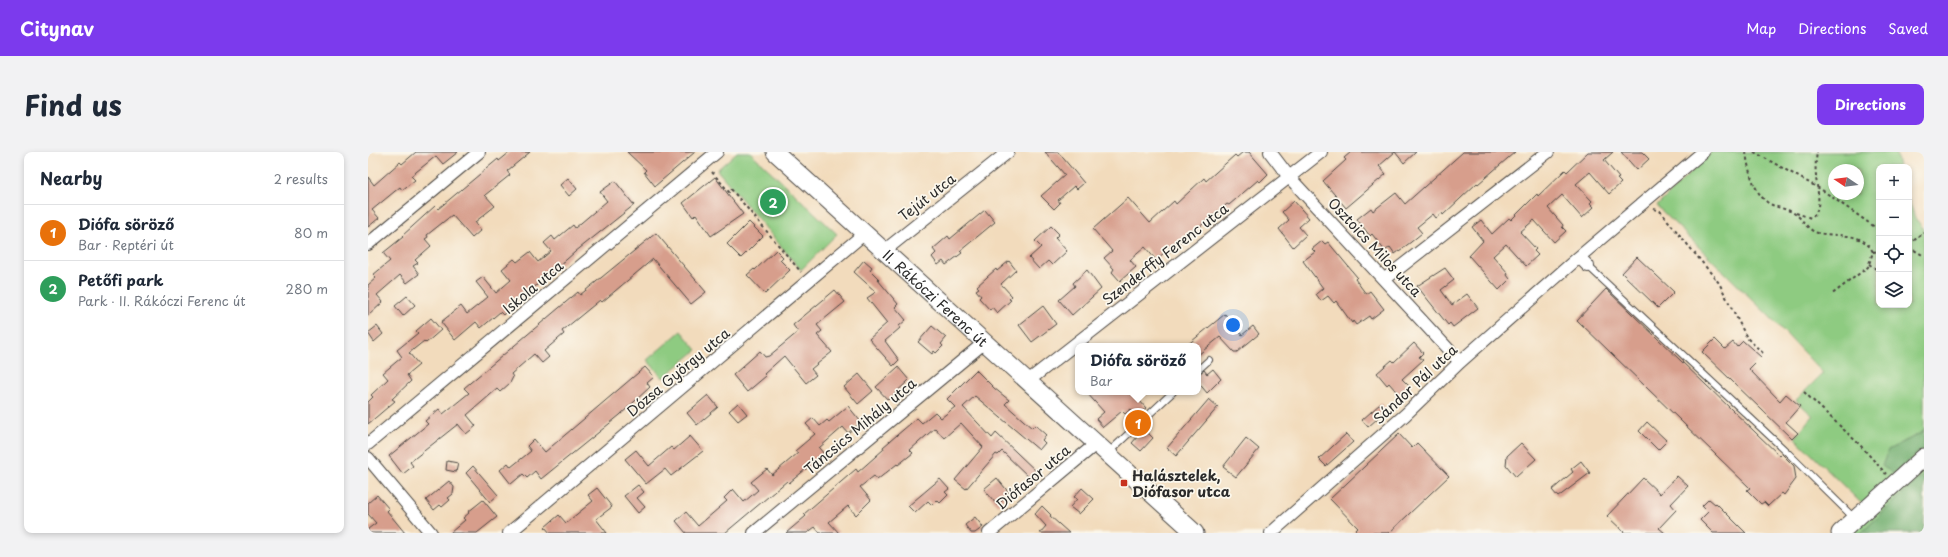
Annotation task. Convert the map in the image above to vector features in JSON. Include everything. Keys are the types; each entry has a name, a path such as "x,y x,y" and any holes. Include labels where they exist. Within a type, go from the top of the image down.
{"main road":[{"name":"II. Rákóczi Ferenc út","path":"783,157 1195,533"},
{"path":"1840,533 1924,457"}],"street":[{"path":"368,244 479,152"},
{"name":"Iskola utca","path":"368,444 717,152"},
{"name":"Tejút utca","path":"884,250 1008,152"},
{"name":"Osztoics Milos utca","path":"1270,152 1289,177 1385,279 1460,362"},
{"name":"Szenderffy Ferenc utca","path":"1077,343 1322,152"},
{"path":"1385,279 1548,152"},
{"name":"Sándor Pál utca","path":"1271,533 1404,415 1460,362 1579,257 1703,152"},
{"name":"Dózsa György utca","path":"509,533 809,282 865,233"},
{"path":"1579,257 1588,266"},
{"name":"Táncsics Mihály utca","path":"754,533 985,342"},
{"name":"Szenderffy Ferenc utca","path":"1028,381 1075,344"},
{"name":"Diófasor utca","path":"989,533 1102,448"},
{"path":"368,458 431,533"}],"lane":[{"path":"1588,266 1789,454 1855,520"},
{"path":"1201,367 1209,360"},
{"path":"1102,448 1169,395"}],"path":[{"path":"1746,152 1749,172 1767,202 1811,218 1815,215 1818,201 1817,152"},
{"path":"1754,152 1817,187 1876,228"},
{"path":"705,163 729,192 732,189 809,282"},
{"path":"1633,212 1647,209 1660,211 1719,283 1748,338 1764,354"},
{"path":"1795,213 1816,233 1847,236 1864,240 1869,244 1872,252 1869,264 1860,275 1831,295"},
{"path":"1912,242 1924,233"},
{"path":"1912,250 1924,256"},
{"path":"1872,252 1876,251"},
{"path":"1869,264 1876,269"},
{"path":"1804,392 1860,445 1895,483"}],"green space":[{"path":"737,152 750,152 837,234 801,270 717,170"},
{"path":"1711,152 1896,152 1898,164 1876,164 1876,308 1912,308 1912,209 1915,218 1924,229 1924,429 1921,433 1888,450 1894,474 1924,447 1924,474 1861,533 1833,533 1863,505 1795,438 1813,416 1796,400 1823,373 1770,317 1657,206"},
{"path":"681,331 697,350 663,378 647,360"},
{"path":"1924,429 1924,447 1894,474 1882,466 1888,450 1921,433"},
{"path":"1924,474 1924,533 1861,533"}],"building":[{"path":"416,152 458,152 443,164 436,156 411,176 415,180 402,190 400,187 372,210 379,218 368,227 368,177 374,185 400,162 402,164"},
{"path":"510,152 530,152 507,171 510,175 485,195 495,206 475,222 481,230 472,238 452,215 427,235 428,237 425,239 431,246 415,260 418,263 413,266 419,274 407,283 400,275 377,295 383,302 368,316 368,285 376,278 373,275 390,261 383,253 403,237 402,236 435,206 438,209 498,159 499,161"},
{"path":"627,152 695,152 655,186 644,172 646,170"},
{"path":"1045,152 1058,152 1084,183 1077,189 1074,186 1058,200 1060,203 1054,209 1041,196 1065,175"},
{"path":"1243,152 1249,152 1268,174 1260,182 1258,180 1229,205 1227,204 1198,228 1197,227 1168,253 1166,251 1156,260 1145,247 1130,260 1136,267 1120,281 1112,272 1114,269 1104,258 1112,251 1093,229 1128,198 1150,223 1174,201 1176,204 1204,178 1206,181 1235,155 1237,157"},
{"path":"1351,152 1395,152 1379,166 1386,174 1346,208 1323,181 1346,160 1344,158"},
{"path":"1395,152 1416,152 1404,163"},
{"path":"1463,152 1515,152 1478,184 1477,183 1443,215 1442,213 1436,218 1433,214 1417,227 1422,233 1411,242 1395,254 1390,247 1385,251 1372,234 1370,236 1357,219 1371,208 1373,211 1396,193 1405,204"},
{"path":"1588,152 1613,152 1604,160 1619,178 1617,179 1621,183 1609,194 1590,172 1576,184 1592,201 1590,203 1594,207 1582,218 1562,195 1548,208 1563,225 1562,227 1566,231 1554,242 1534,220 1520,232 1536,249 1534,251 1538,255 1526,266 1506,244 1493,256 1508,273 1507,275 1510,279 1499,290 1469,256 1483,241 1472,227 1481,220 1492,234 1509,218 1511,220 1537,194 1538,196 1565,170 1567,172"},
{"path":"1621,152 1642,152 1649,159 1637,170"},
{"path":"715,177 743,214 711,236 696,214 693,217 683,203"},
{"path":"568,178 577,189 569,196 560,185"},
{"path":"615,181 634,205 575,252 541,282 507,307 509,309 503,315 500,312 481,328 476,322 455,340 441,322 461,306 467,314 488,297 476,282 483,277 496,293 511,280 502,269 514,259 517,262 530,252 538,262 551,251 544,243 552,236 555,240 573,225 575,228 607,201 600,192"},
{"path":"1294,201 1309,218 1299,227 1306,235 1293,247 1279,229 1289,220 1282,212"},
{"path":"985,210 995,222 960,251 962,253 946,265 943,261 938,265 932,257 936,253 933,249 948,236 950,239"},
{"path":"749,222 763,236 741,258 727,244"},
{"path":"1051,226 1059,234 1055,238 1067,251 1052,265 1048,261 1039,269 1029,258 1041,247 1035,241"},
{"path":"656,233 706,292 691,304 653,259 602,302 600,300 562,331 564,334 544,351 549,357 542,363 534,354 511,374 513,377 510,383 500,392 497,389 467,415 476,426 466,434 458,424 410,462 413,466 403,474 389,456 428,424 425,421 439,409 443,414 469,393 464,388 578,292 580,295"},
{"path":"1322,241 1325,244 1328,242 1357,277 1355,279 1366,294 1370,291 1384,309 1371,319 1369,316 1356,325 1353,321 1352,323 1336,301 1334,303 1328,296 1321,301 1316,294 1323,288 1303,261 1315,252 1312,249"},
{"path":"776,250 783,257 780,260 790,270 765,294 747,275 754,269 755,270"},
{"path":"1637,257 1674,292 1658,308 1622,273"},
{"path":"864,260 872,267 870,270 879,279 878,280 898,304 895,307 906,320 899,326 900,328 885,341 899,360 893,366 869,339 887,323 867,298 876,292 854,272"},
{"path":"1009,261 1016,270 1001,284 1012,296 1009,299 1011,300 997,313 992,307 990,310 979,298 981,296 976,290 979,288 977,286 996,269 997,271"},
{"path":"1445,268 1454,280 1441,290 1452,305 1467,294 1478,308 1453,327 1450,323 1448,325 1417,286"},
{"path":"1087,270 1101,289 1072,315 1059,300 1075,286 1073,283"},
{"path":"1606,289 1780,456 1782,454 1794,466 1796,479 1784,495 1782,493 1768,506 1764,502 1761,504 1747,490 1750,488 1577,320"},
{"path":"835,290 845,302 817,325 822,331 817,335 832,352 811,369 816,375 806,383 784,356 764,374 766,376 747,392 733,375 760,351 765,357 769,356 798,332 793,325"},
{"path":"407,296 415,305 403,316 395,306"},
{"path":"1043,306 1056,324 1032,342 1019,325"},
{"path":"1225,314 1242,335 1253,326 1259,334 1237,352 1234,352 1220,337 1201,353 1201,343 1190,343"},
{"path":"431,318 441,330 426,343 424,341 409,353 419,365 407,375 411,381 392,399 395,401 368,424 368,402 373,397 371,395 388,379 383,373 402,357 397,350 418,333 416,331"},
{"path":"377,326 383,334 374,342 368,333"},
{"path":"932,326 946,338 941,344 943,346 936,353 934,351 932,354 918,342"},
{"path":"1715,339 1725,349 1733,342 1737,347 1743,341 1761,357 1749,369 1780,401 1786,394 1800,406 1786,422 1798,433 1792,439 1702,352"},
{"path":"1414,343 1423,353 1419,357 1423,360 1402,379 1411,388 1401,397 1389,383 1387,385 1377,373 1392,360 1394,362"},
{"path":"645,367 654,377 647,383 650,387 620,415 541,479 535,471 527,478 523,474 511,484 500,470 508,463 511,467 531,451 527,446 534,439 545,452"},
{"path":"898,367 909,380 888,400 876,387"},
{"path":"1213,369 1221,379 1207,393 1201,386 1201,372 1204,370 1207,374"},
{"path":"976,370 994,388 1009,400 1005,404 1032,428 1035,425 1046,435 1042,440 1045,443 1039,450 975,396 963,407 992,438 996,433 1038,473 1032,480 1002,451 998,455 996,454 966,489 955,480 983,447 961,423 944,438 935,428 910,450 913,453 898,465 897,464 877,480 874,476 860,487 871,500 856,515 848,506 829,522 839,533 820,533 815,527 807,533 786,533 806,516 804,514 856,469 858,472 884,449 883,447 917,418 922,423 935,412 941,418 955,407 947,399"},
{"path":"859,374 873,391 858,404 844,387"},
{"path":"708,395 718,407 697,425 687,413"},
{"path":"1089,395 1135,395 1146,408 1137,416 1131,409 1125,414 1122,411 1103,427 1096,419 1104,412"},
{"path":"1209,399 1218,407 1176,456 1167,448"},
{"path":"738,403 747,414 738,421 729,411"},
{"path":"1381,403 1387,410 1368,427 1362,420"},
{"path":"848,406 861,422 848,433 843,427 819,448 824,454 789,483 787,481 725,533 686,533 676,521 686,512 698,526 727,501 724,498 733,489 744,502 758,490 751,482 767,469 772,475 798,453 795,451 815,434 806,424 813,418 820,426 827,420 829,422"},
{"path":"1647,422 1667,441 1658,450 1639,431"},
{"path":"1144,429 1153,438 1141,451 1132,443"},
{"path":"1346,434 1353,442 1326,466 1319,459"},
{"path":"1399,434 1412,448 1417,443 1449,476 1389,533 1353,533 1358,528 1330,499"},
{"path":"690,436 703,451 671,476 665,469 646,484 625,459 636,450 649,466 671,447 674,450"},
{"path":"1246,438 1259,449 1236,477 1223,467"},
{"path":"1521,443 1536,459 1516,477 1506,465 1507,456"},
{"path":"447,461 458,463 456,472 446,470"},
{"path":"1581,461 1590,473 1558,497 1552,490 1573,472 1571,469"},
{"path":"473,466 498,495 490,502 466,473"},
{"path":"1677,476 1688,486 1671,504 1676,510 1659,528 1665,533 1625,533 1607,516 1643,478 1660,494"},
{"path":"997,478 1010,494 997,505 984,489"},
{"path":"940,479 949,489 945,492 948,495 940,503 937,500 932,505 928,501 915,513 908,506"},
{"path":"449,481 454,487 453,494 448,498 450,500 442,507 440,505 434,510 426,500"},
{"path":"638,485 644,492 637,498 645,507 638,513 624,496"},
{"path":"597,488 612,507 596,519 607,533 550,533 545,527 559,515 566,523 593,501 588,495"},
{"path":"1082,488 1094,499 1079,514 1070,507 1077,499 1074,497"},
{"path":"377,495 389,509 387,511 405,533 368,533 368,529 376,523 368,514 368,503"},
{"path":"1709,499 1715,504 1716,503 1746,533 1713,533 1700,520 1708,512 1702,506"},
{"path":"483,500 497,517 477,533 450,533 465,520 463,518 469,513 468,512"},
{"path":"1042,506 1051,515 1050,516 1069,533 1040,533 1046,526 1035,514"},
{"path":"975,517 983,527 975,533 971,533 965,525"}],"place":[{"name":"Petőfi park","path":"773,202"},
{"name":"Diófa söröző","path":"1138,423"},
{"name":"Halásztelek, Diófasor utca","path":"1124,483"}]}
